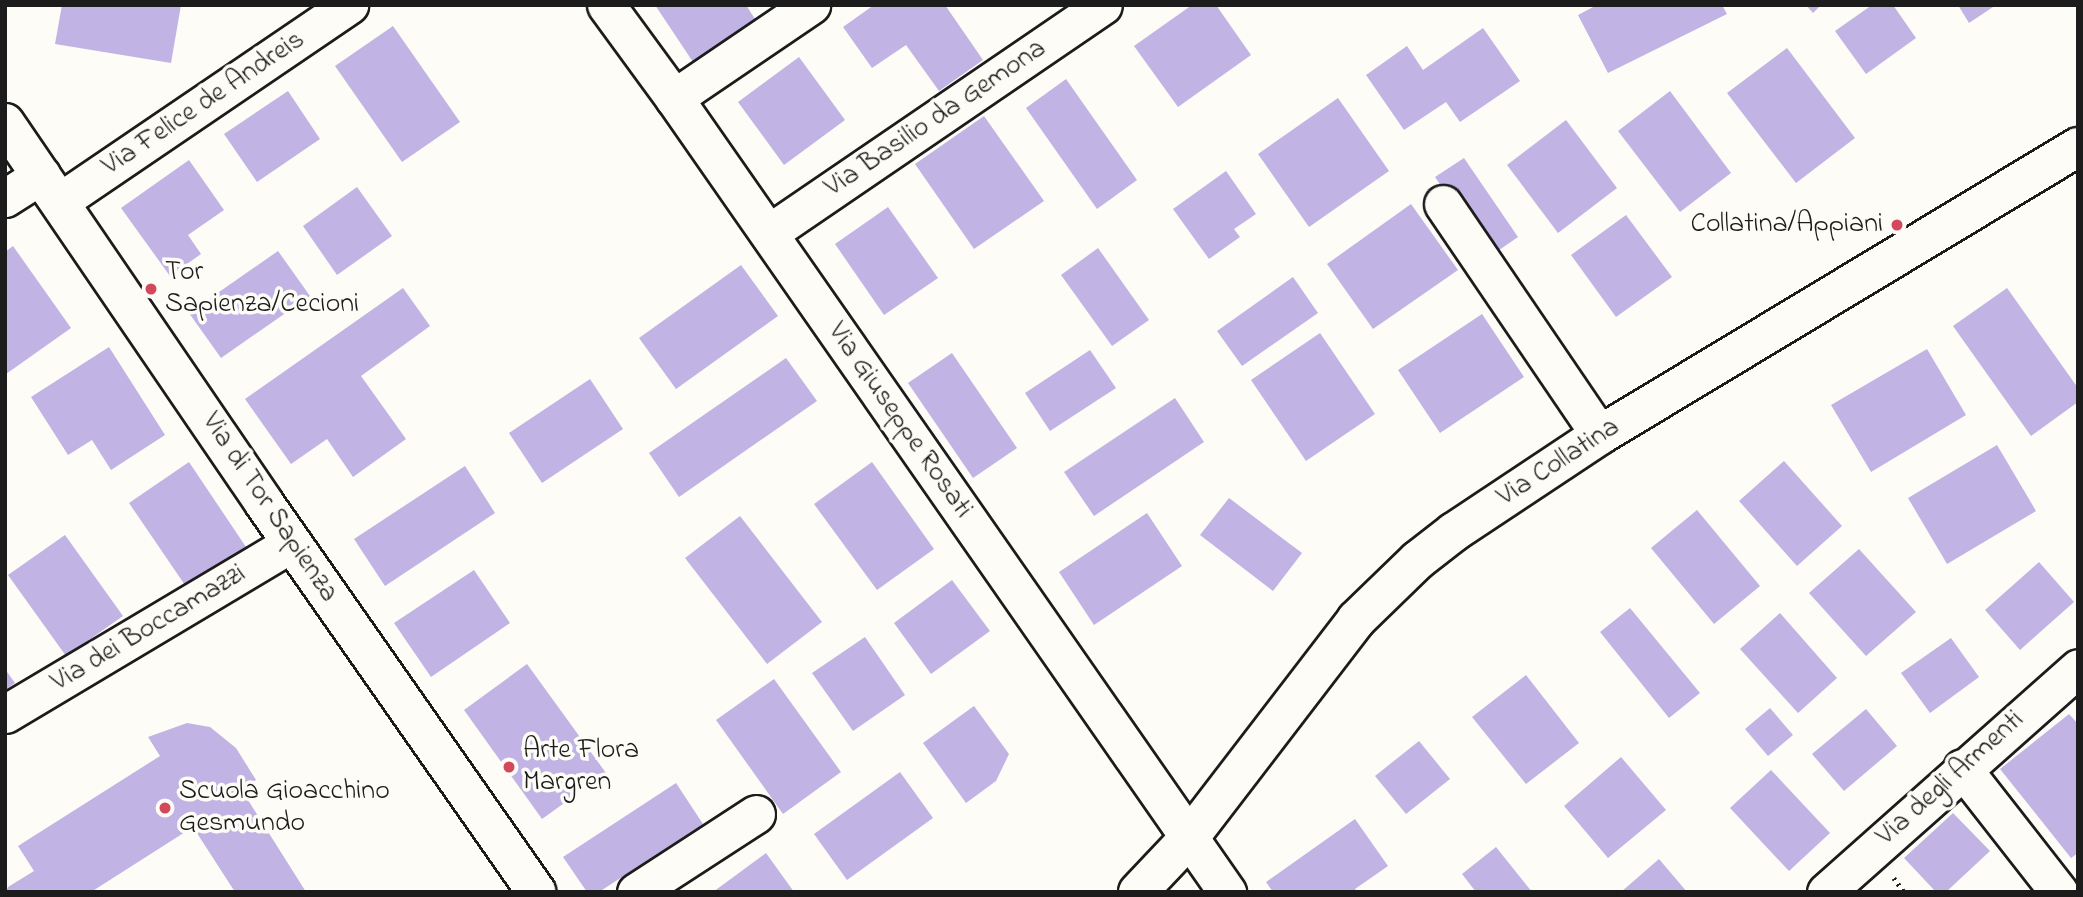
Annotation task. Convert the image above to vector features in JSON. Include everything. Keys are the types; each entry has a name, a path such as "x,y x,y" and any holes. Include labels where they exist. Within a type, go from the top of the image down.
{"street":[{"name":"Via Felice de Andreis","path":"5,198 50,188 349,5"},
{"name":"Via Giuseppe Rosati","path":"606,5 674,98 1227,892"},
{"path":"674,98 811,5"},
{"name":"Via Basilio da Gemona","path":"768,233 1103,5"},
{"name":"Via di Tor Sapienza","path":"5,123 292,543 536,892"},
{"name":"Via Collatina","path":"1138,892 1189,838 1336,643 1376,598 1454,532 1600,435 2078,147"},
{"path":"1443,204 1600,435"},
{"name":"Via dei Boccamazzi","path":"5,714 292,543"},
{"name":"Via degli Armenti","path":"1826,892 1962,768 2078,668"},
{"path":"1962,768 2059,892"},
{"path":"636,892 756,814"}],"building":[{"path":"62,5 181,5 171,63 55,44"},
{"path":"655,5 746,5 755,19 693,62"},
{"path":"874,5 945,5 983,60 939,91 906,45 872,68 843,27"},
{"path":"1192,5 1216,5 1251,55 1178,107 1134,46"},
{"path":"1597,5 1722,5 1727,14 1608,73 1578,15"},
{"path":"1806,5 1821,5 1813,13"},
{"path":"1872,5 1893,5 1916,38 1866,74 1835,31"},
{"path":"1958,5 1996,5 1969,23"},
{"path":"393,26 460,122 402,162 335,66"},
{"path":"1483,28 1520,81 1460,122 1446,102 1404,130 1366,75 1407,46 1423,70"},
{"path":"1787,48 1855,138 1796,183 1727,93"},
{"path":"799,57 845,120 784,165 738,102"},
{"path":"1066,79 1137,180 1097,209 1026,108"},
{"path":"288,91 320,139 257,182 224,134"},
{"path":"1670,91 1731,173 1680,212 1618,131"},
{"path":"1338,98 1389,171 1309,227 1258,154"},
{"path":"984,116 1044,201 974,249 915,164"},
{"path":"1566,120 1617,188 1558,233 1507,165"},
{"path":"1464,158 1518,237 1489,257 1435,177"},
{"path":"189,160 224,210 188,235 201,254 170,276 121,208"},
{"path":"1226,171 1256,214 1234,229 1240,237 1209,259 1173,209"},
{"path":"357,187 392,236 337,275 303,226"},
{"path":"1411,204 1458,270 1373,329 1327,264"},
{"path":"888,207 938,278 884,315 835,244"},
{"path":"1626,215 1672,277 1616,317 1571,255"},
{"path":"13,246 71,328 6,374 5,252"},
{"path":"1098,248 1149,320 1112,346 1061,275"},
{"path":"278,251 310,296 221,358 189,313"},
{"path":"741,265 778,316 676,389 639,338"},
{"path":"1293,277 1318,313 1242,366 1217,331"},
{"path":"403,288 430,326 361,376 406,439 353,477 327,439 291,464 245,399"},
{"path":"2007,288 2078,388 2078,402 2031,436 1953,326"},
{"path":"1482,314 1524,377 1440,433 1398,370"},
{"path":"1320,333 1375,414 1306,461 1251,380"},
{"path":"109,347 165,435 111,470 92,440 68,455 31,397"},
{"path":"1927,349 1966,415 1871,472 1831,405"},
{"path":"1090,350 1116,388 1050,431 1025,393"},
{"path":"952,353 1017,448 973,478 908,383"},
{"path":"786,358 817,401 679,497 649,453"},
{"path":"590,379 623,429 542,483 509,433"},
{"path":"1175,398 1204,442 1094,516 1064,472"},
{"path":"1997,445 2036,511 1947,564 1908,498"},
{"path":"1784,461 1842,526 1797,566 1739,501"},
{"path":"189,462 248,550 189,591 129,503"},
{"path":"872,462 934,549 877,590 814,504"},
{"path":"465,466 495,513 385,586 354,539"},
{"path":"1229,498 1302,553 1273,591 1200,535"},
{"path":"1697,510 1760,586 1714,624 1651,548"},
{"path":"1147,513 1182,566 1094,625 1059,572"},
{"path":"740,516 822,622 767,664 685,558"},
{"path":"65,535 123,616 66,656 8,575"},
{"path":"1859,549 1916,612 1866,656 1809,593"},
{"path":"2039,562 2074,602 2020,650 1985,610"},
{"path":"474,570 510,623 431,677 394,623"},
{"path":"952,580 990,631 931,674 894,623"},
{"path":"1630,608 1700,693 1669,718 1600,632"},
{"path":"1780,613 1837,678 1798,713 1740,649"},
{"path":"865,637 905,695 853,731 812,673"},
{"path":"1951,638 1979,677 1930,713 1901,673"},
{"path":"527,664 606,773 542,819 464,710"},
{"path":"5,669 15,683 5,690"},
{"path":"1526,675 1579,743 1526,784 1472,717"},
{"path":"774,679 841,772 783,814 716,720"},
{"path":"974,706 1009,754 996,781 966,803 923,743"},
{"path":"1770,708 1793,735 1768,756 1745,729"},
{"path":"1866,709 1897,746 1844,791 1812,754"},
{"path":"2069,714 2078,724 2078,853 2071,858 2000,769"},
{"name":"Scuola Gioacchino Gesmundo","path":"187,723 210,727 236,748 256,780 241,789 306,892 235,892 193,827 91,892 6,892 8,887 34,871 18,846 160,756 148,737"},
{"path":"1419,741 1450,779 1406,814 1375,776"},
{"path":"1621,757 1666,810 1608,858 1564,806"},
{"path":"1771,770 1830,833 1789,871 1730,808"},
{"path":"900,772 933,818 847,880 814,834"},
{"path":"676,783 703,824 599,892 587,892 563,857"},
{"path":"1953,813 1990,851 1946,892 1936,892 1904,858"},
{"path":"1355,819 1388,866 1355,889 1357,892 1273,892 1266,882"},
{"path":"1496,847 1532,892 1476,892 1462,874"},
{"path":"766,853 794,892 713,892"},
{"path":"1659,859 1687,892 1621,892"}],"place":[{"name":"Collatina/Appiani","path":"1897,225"},
{"name":"Tor Sapienza/Cecioni","path":"151,289"},
{"name":"Arte Flora Margren","path":"509,767"},
{"name":"Scuola Gioacchino Gesmundo","path":"165,808"}]}
